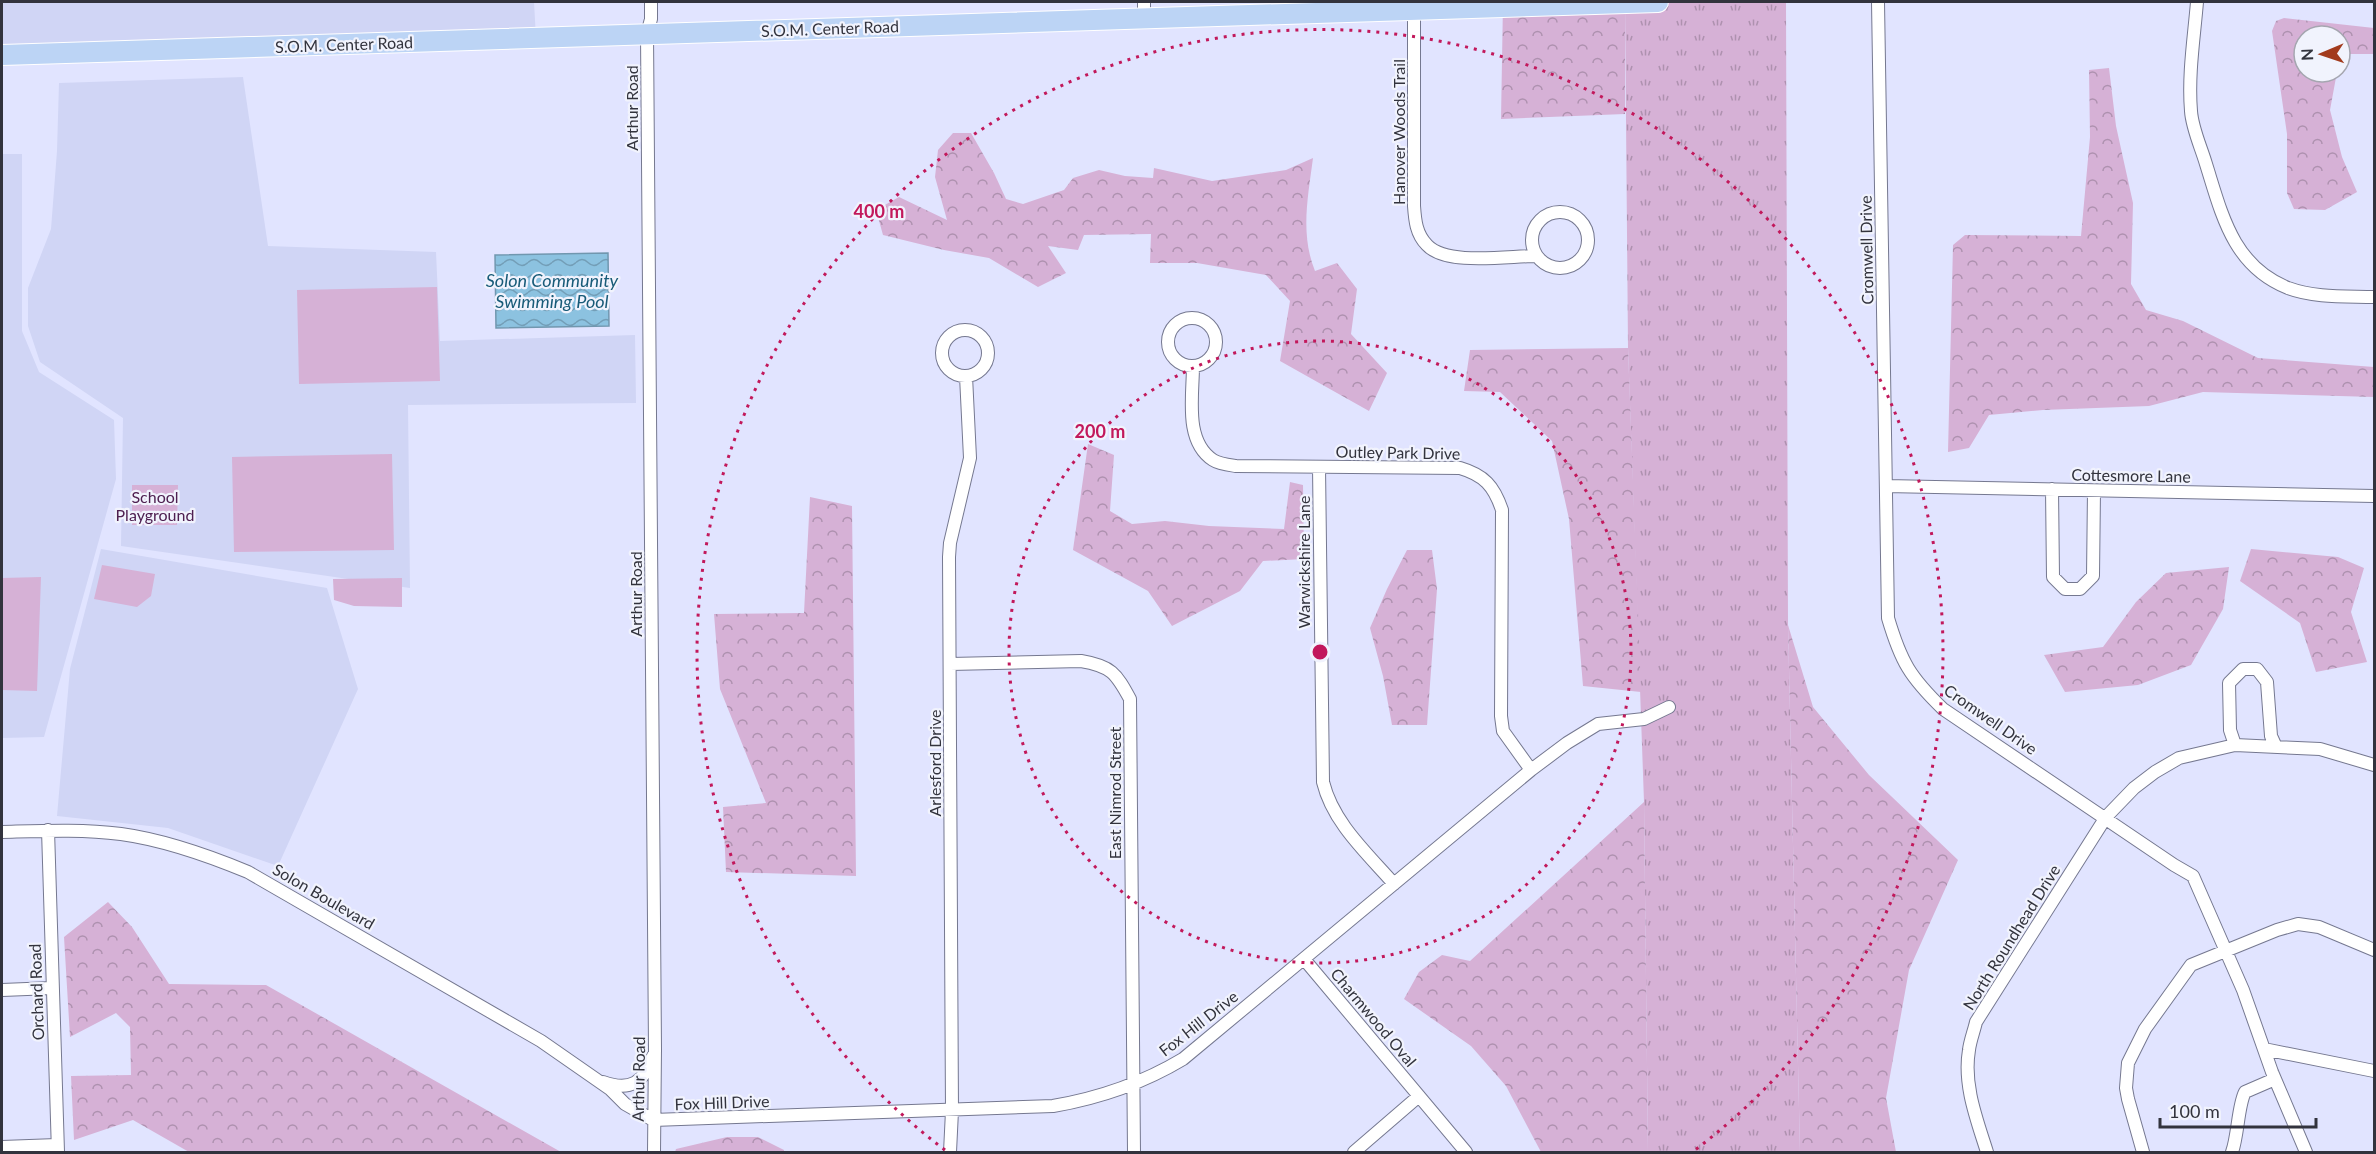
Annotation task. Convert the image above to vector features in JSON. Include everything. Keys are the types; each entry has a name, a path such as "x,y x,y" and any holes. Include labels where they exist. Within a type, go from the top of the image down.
{"main road":[{"name":"S.O.M. Center Road","path":"2,54 647,34 1144,10 1414,11 1658,2"}],"street":[{"name":"Arthur Road","path":"651,2 651,19 647,34 656,1049 654,1152"},
{"name":"Cromwell Drive","path":"1878,2 1888,618 1904,664 1919,686 1943,709 2193,876 2243,990 2275,1079 2306,1152"},
{"path":"2197,2 2190,82 2191,114 2223,217 2234,242 2264,275 2288,288 2331,296 2374,297"},
{"name":"Hanover Woods Trail","path":"1414,11 1416,228 1427,245 1445,256 1536,256 1551,267 1570,267 1578,262 1588,245 1585,227 1572,215 1554,212 1546,216 1539,221 1532,238 1536,256"},
{"name":"Outley Park Drive","path":"1193,366 1193,430 1201,448 1214,461 1236,466 1460,468 1477,473 1497,496 1502,510 1501,716 1503,731 1531,770"},
{"name":"Arlesford Drive","path":"950,1152 952,1111 950,543 970,459 966,376"},
{"name":"Warwickshire Lane","path":"1319,467 1323,782 1327,799 1337,818 1394,884"},
{"name":"Cottesmore Lane","path":"1886,486 2374,496"},
{"path":"2052,489 2053,577 2065,589 2080,589 2092,576 2094,491"},
{"name":"East Nimrod Street","path":"950,664 1081,661 1101,665 1118,678 1130,699 1134,1152"},
{"path":"2235,745 2230,730 2229,682 2242,669 2257,669 2267,682 2271,736 2276,747"},
{"name":"Fox Hill Drive","path":"653,1120 1053,1106 1088,1100 1158,1074 1183,1059 1531,770 1567,743 1598,724 1644,719 1669,707"},
{"name":"North Roundhead Drive","path":"1987,1152 1973,1108 1968,1078 1968,1050 1976,1022 2106,817 2134,788 2179,758 2235,745 2320,749 2374,765"},
{"name":"Orchard Road","path":"48,830 58,1149"},
{"name":"Solon Boulevard","path":"2,832 93,831 142,838 207,855 248,872 541,1041 599,1081 625,1104 653,1120"},
{"path":"2143,1152 2126,1088 2128,1063 2145,1029 2191,965 2298,924 2319,927 2374,950"},
{"name":"Charmwood Oval","path":"1305,959 1466,1152"},
{"path":"2,990 52,988"},
{"name":"Solon Boulevard","path":"599,1081 616,1087 631,1085 642,1079 656,1049"},
{"path":"2264,1049 2374,1071"},
{"path":"2232,1152 2245,1092 2275,1079"},
{"path":"1354,1152 1419,1096"},
{"path":"2,1147 58,1149"}],"shaded area":[{"path":"2,2 534,2 536,38 2,55"},
{"path":"243,77 268,246 436,252 440,341 635,335 636,403 408,405 410,588 121,546 123,418 40,362 28,326 28,288 51,229 59,83"},
{"path":"2,154 22,154 22,331 39,372 114,420 116,479 44,737 2,738"},
{"path":"101,549 327,588 358,689 278,866 168,828 57,816 70,669"}],"green space":[{"path":"1503,2 1625,2 1625,114 1501,119"},
{"path":"1625,2 1786,2 1788,625 1800,1152 1648,1152 1644,802 1628,348"},
{"path":"2284,18 2338,24 2292,24 2292,84 2335,84 2330,110 2342,157 2357,192 2325,210 2294,209 2287,193 2287,134 2272,31 2276,21"},
{"path":"2352,26 2374,28 2374,54 2352,54"},
{"path":"2109,68 2116,126 2133,203 2131,284 2146,310 2183,321 2258,358 2374,367 2374,397 2203,392 2149,406 2043,410 1989,415 1969,448 1948,452 1953,245 1965,235 2081,236 2090,137 2089,70"},
{"path":"953,133 971,133 1006,199 1023,204 1064,190 1073,178 1099,170 1125,176 1153,178 1154,168 1212,181 1286,170 1313,158 1306,229 1310,257 1315,271 1337,263 1357,289 1351,334 1387,373 1369,411 1280,361 1290,301 1266,275 1197,263 1150,263 1151,234 1084,235 1078,250 1048,246 1066,273 1038,287 989,258 883,235 876,210 899,197 947,220 935,177 938,150"},
{"path":"437,287 440,381 299,384 297,290"},
{"path":"1628,348 1641,692 1583,686 1569,519 1552,441 1500,392 1464,391 1470,350"},
{"path":"1088,444 1114,455 1110,511 1132,524 1165,521 1209,526 1284,529 1290,482 1303,485 1304,559 1263,561 1240,591 1172,626 1148,591 1073,550"},
{"path":"392,454 394,550 234,552 232,457"},
{"name":"School Playground","path":"132,485 178,485 177,525 132,525"},
{"path":"810,497 852,506 856,876 726,872 723,807 766,803 720,689 714,614 804,613"},
{"path":"2251,549 2338,557 2364,568 2351,612 2367,662 2316,672 2300,623 2240,581"},
{"path":"1407,550 1432,550 1437,589 1427,725 1392,725 1383,676 1370,628"},
{"path":"102,565 155,574 151,596 137,607 94,599"},
{"path":"2229,567 2223,609 2191,665 2138,685 2065,692 2044,655 2103,647 2136,602 2166,573"},
{"path":"41,577 37,691 2,690 2,578"},
{"path":"402,578 402,607 354,606 334,600 333,579"},
{"path":"1788,625 1813,707 1869,775 1958,860 1909,970 1886,1098 1896,1152 1800,1152"},
{"path":"1644,802 1648,1152 1541,1152 1506,1086 1471,1046 1404,999 1419,972 1442,955 1470,961"},
{"path":"108,902 132,927 169,984 266,985 561,1152 189,1152 133,1120 74,1140 71,1076 131,1075 130,1027 116,1013 70,1037 64,937"},
{"path":"727,1137 758,1137 784,1152 675,1152 676,1149"}],"water":[{"name":"Solon Community Swimming Pool","path":"608,253 609,326 496,328 495,255"}]}
